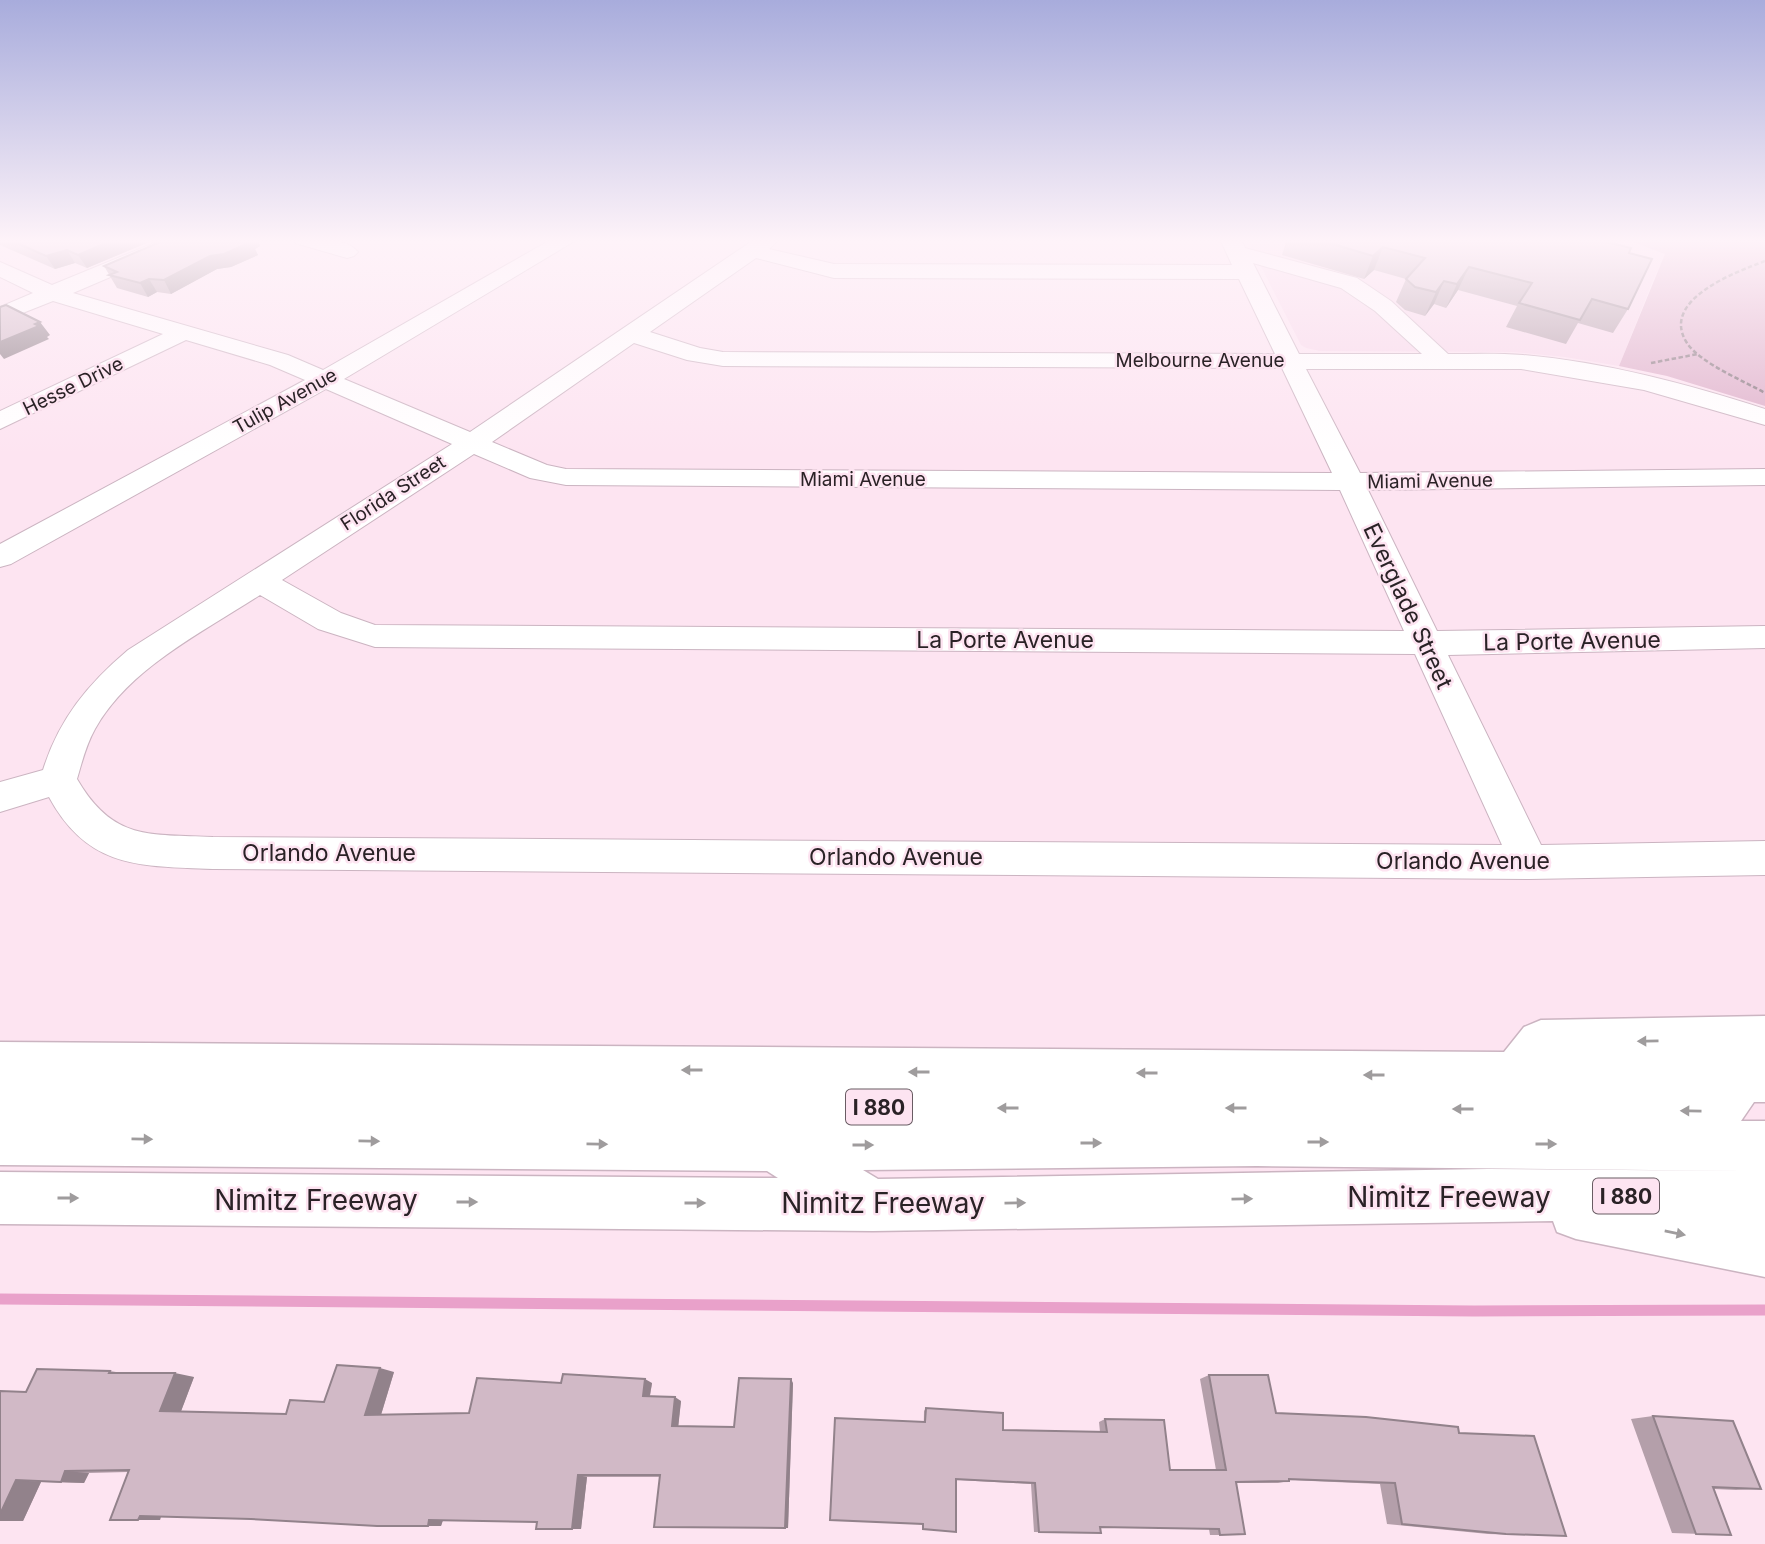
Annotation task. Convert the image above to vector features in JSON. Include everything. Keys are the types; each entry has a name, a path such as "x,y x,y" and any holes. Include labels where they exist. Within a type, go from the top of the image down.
{"highway":[{"path":"1516,1076 1541,1043 1765,1038"},
{"name":"I 880","path":"0,1065 1753,1078"},
{"name":"I 880","path":"0,1103 599,1103 1718,1111 1753,1078"},
{"name":"I 880","path":"0,1140 770,1146 1243,1142 1765,1146"},
{"path":"770,1146 873,1205"},
{"path":"1488,1195 1765,1250"},
{"name":"Nimitz Freeway","path":"0,1198 873,1205 1488,1195 1765,1197"}],"street":[{"name":"Miami Avenue","path":"113,311 260,353 540,472 566,477 1350,481 1765,477"},
{"name":"Tulip Avenue","path":"0,557 324,380 443,311"},
{"name":"Florida Street","path":"58,780 77,726 104,688 140,659 471,443 665,311"},
{"name":"Everglade Street","path":"1265,311 1350,481 1529,862"},
{"path":"1389,311 1430,348 1441,362"},
{"name":"Hesse Drive","path":"0,421 185,332"},
{"name":"Melbourne Avenue","path":"632,334 696,355 723,359 1521,362 1639,380 1681,390 1765,417"},
{"name":"La Porte Avenue","path":"259,581 338,626 358,634 376,636 1425,642 1765,637"},
{"path":"0,797 58,780"},
{"name":"Orlando Avenue","path":"58,780 70,805 86,824 107,840 137,849 213,853 1529,862 1765,858"}],"path":[{"path":"1686,311 1680,329 1688,345 1765,393"},
{"path":"1639,380 1640,368 1652,362 1699,354"}],"shaded area":[{"path":"1284,311 1641,311 1619,366 1513,352 1320,351 1301,345"},
{"path":"1642,311 1765,311 1765,406 1667,376 1619,366"}],"building":[{"path":"0,311 18,311 40,322 35,324 39,326 0,342"},
{"path":"1548,311 1585,311 1580,320"},
{"path":"337,1365 380,1368 365,1415 469,1413 477,1378 561,1383 563,1374 645,1379 643,1396 675,1397 672,1426 734,1427 739,1378 791,1379 785,1528 654,1527 660,1475 578,1475 572,1529 536,1529 537,1522 429,1520 428,1526 377,1526 140,1516 138,1520 110,1520 129,1470 65,1471 61,1482 16,1480 0,1514 0,1391 26,1392 37,1369 175,1373 160,1411 286,1414 290,1400 324,1402"},
{"path":"1209,1375 1268,1375 1276,1413 1366,1417 1458,1427 1459,1433 1534,1436 1566,1536 1506,1534 1402,1524 1395,1483 1289,1479 1236,1482 1245,1534 1220,1535 1219,1529 1100,1527 1101,1533 1039,1532 1035,1483 956,1479 956,1532 923,1529 923,1524 830,1520 835,1418 925,1422 926,1408 1003,1413 1003,1430 1107,1432 1105,1419 1164,1420 1170,1470 1226,1470"},
{"path":"1653,1416 1733,1421 1761,1489 1713,1487 1731,1535 1696,1534"}],"waterway":[{"path":"0,1299 1474,1311 1765,1310"}]}
